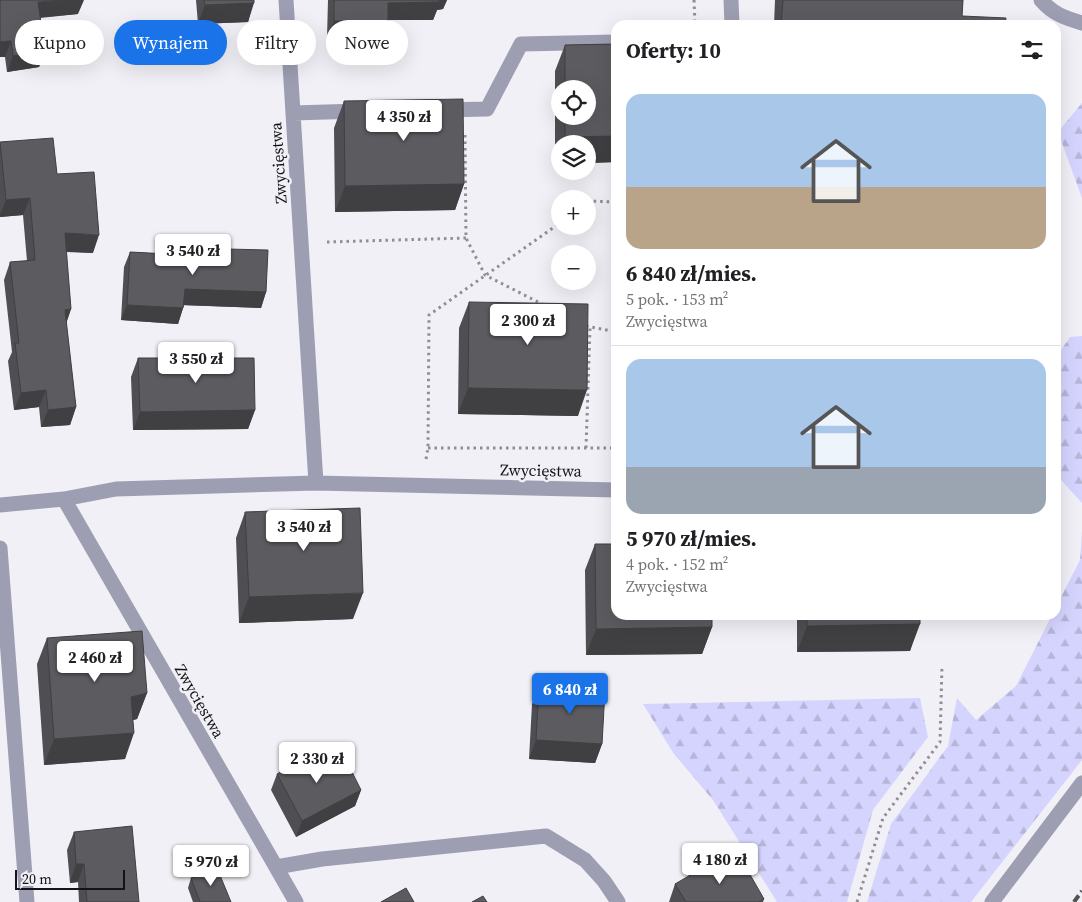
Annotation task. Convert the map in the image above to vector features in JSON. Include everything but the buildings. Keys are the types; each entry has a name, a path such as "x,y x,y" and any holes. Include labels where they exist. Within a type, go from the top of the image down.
{"street":[{"path":"286,0 293,113"},
{"path":"731,0 732,20"},
{"path":"1041,0 1050,10 1068,19 1082,23"},
{"path":"426,110 488,109 521,44 611,42"},
{"name":"Zwycięstwa","path":"316,484 293,113 378,111"},
{"name":"Zwycięstwa","path":"0,505 64,499 116,489 316,484 611,490"},
{"name":"Zwycięstwa","path":"64,499 296,902"},
{"path":"0,548 27,902"},
{"path":"992,902 1082,784"},
{"path":"276,867 322,859 546,836 585,860 604,881 618,902"}],"path":[{"path":"694,0 695,20"},
{"path":"464,109 466,238 485,275 546,306"},
{"path":"596,202 611,202"},
{"path":"423,485 428,448 429,315 551,229"},
{"path":"323,242 466,238"},
{"path":"581,323 590,328 611,331"},
{"path":"586,448 590,328"},
{"path":"428,448 611,448"},
{"path":"857,902 883,818 940,742 942,665"}],"green space":[{"path":"1082,103 1082,198 1061,140 1061,128"},
{"path":"1082,336 1082,503 1061,480 1061,350 1070,337"},
{"path":"1082,531 1082,760 971,902 867,902 891,824 948,746 957,698 976,720 1016,686 1049,620 1061,620 1061,597 1080,560"},
{"path":"920,698 928,737 873,810 847,902 777,902 713,800 674,754 643,704"}],"railway":[{"path":"1074,902 1082,891"}]}
